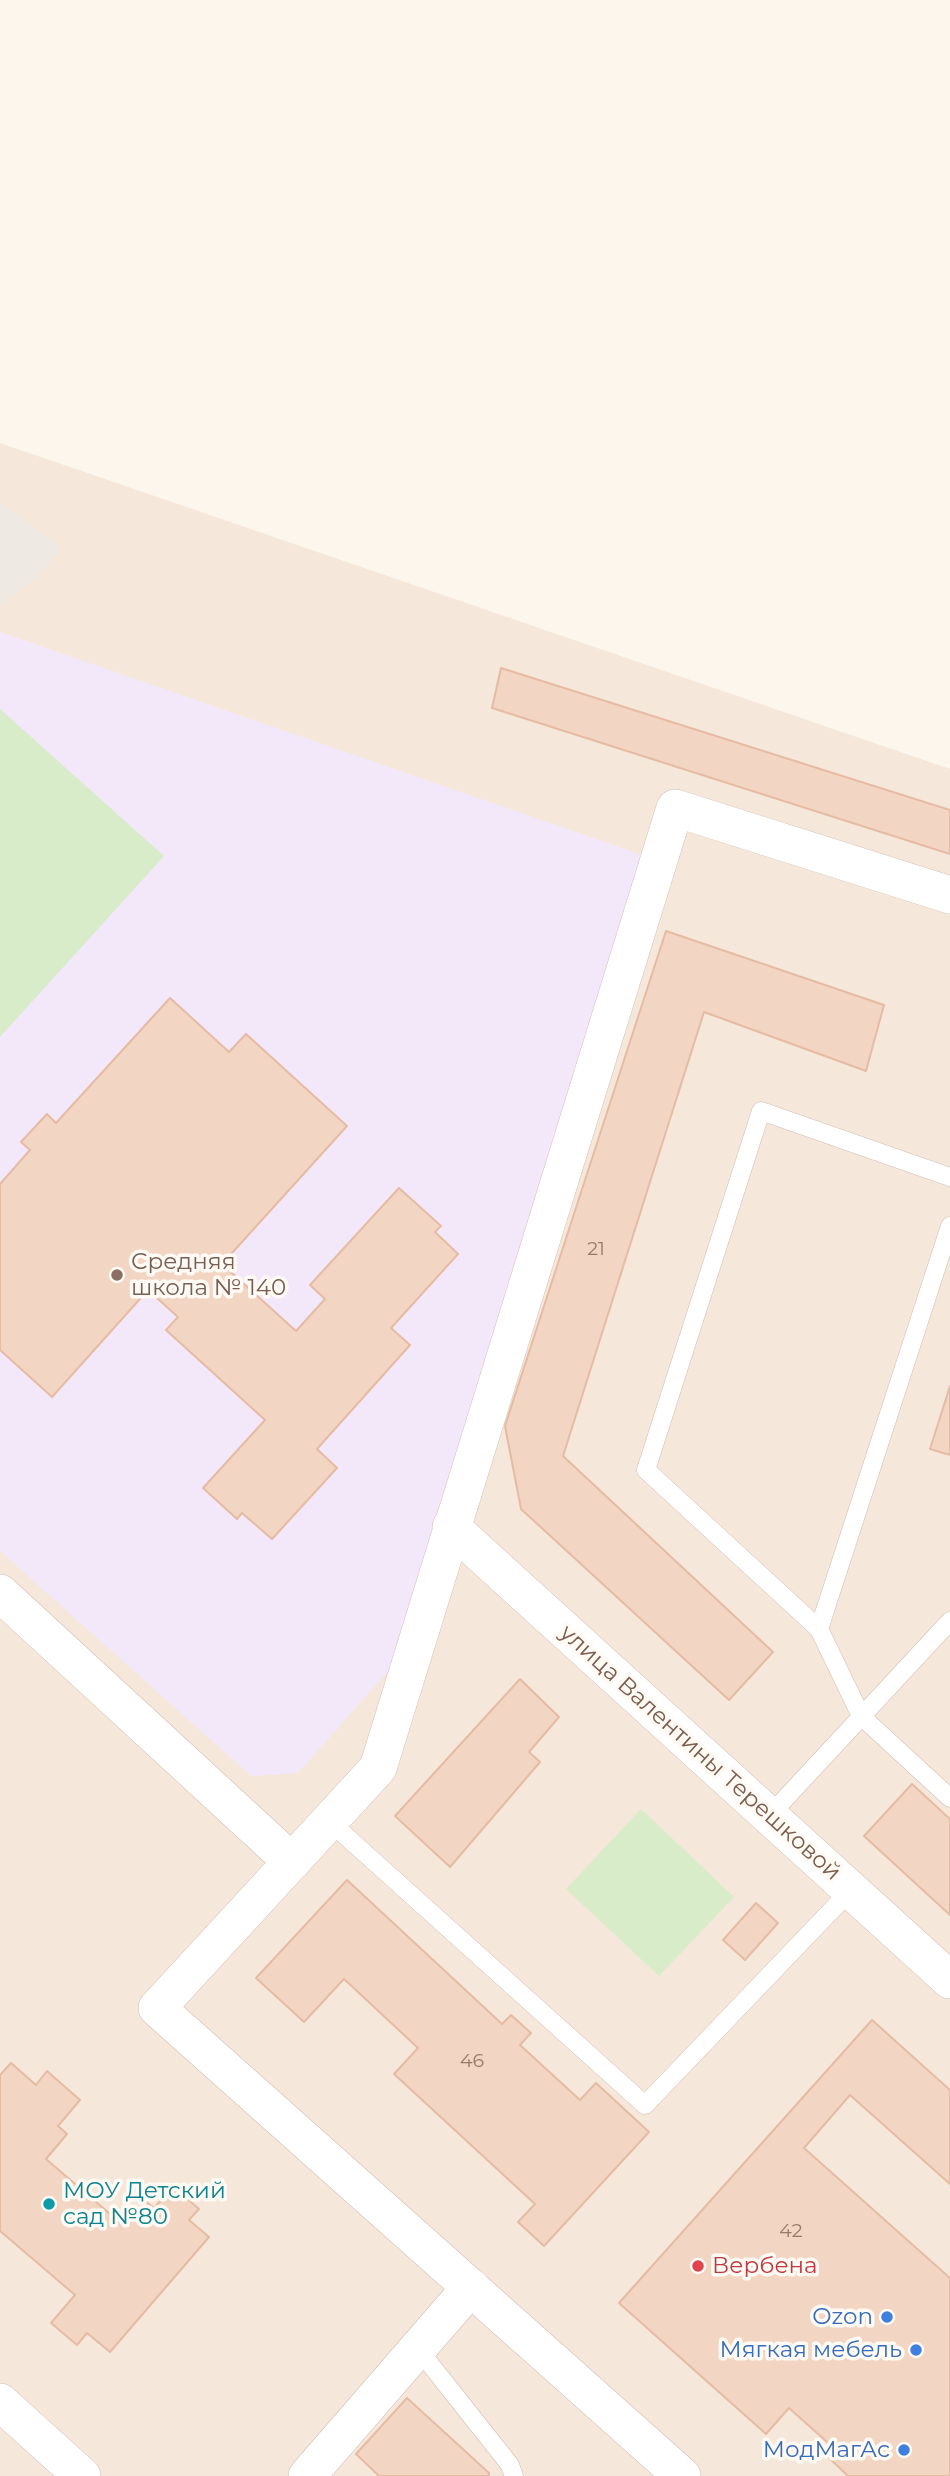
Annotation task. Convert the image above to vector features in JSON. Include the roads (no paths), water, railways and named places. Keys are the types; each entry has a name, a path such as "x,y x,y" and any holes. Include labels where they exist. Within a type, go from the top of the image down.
{"street":[{"path":"665,2469 471,2287 157,2008 377,1768 675,808 950,895"},
{"name":"улица Валентины Терешковой","path":"451,1527 950,1980"},
{"path":"0,1593 292,1861"},
{"path":"314,2473 471,2287"},
{"path":"0,2402 82,2476"}],"lane":[{"path":"950,1177 761,1111 646,1470 819,1629 861,1716 950,1798"},
{"path":"819,1629 950,1226"},
{"path":"769,1816 950,1621"},
{"path":"329,1821 645,2105 851,1890"},
{"path":"419,2350 510,2465 514,2476"}],"place":[{"name":"Средняя школа № 140","path":"117,1275"},
{"name":"МОУ Детский сад №80","path":"49,2204"},
{"name":"Вербена","path":"698,2266"},
{"name":"Ozon","path":"887,2317"},
{"name":"Мягкая мебель","path":"916,2350"},
{"name":"МодМагАс","path":"904,2450"}]}
